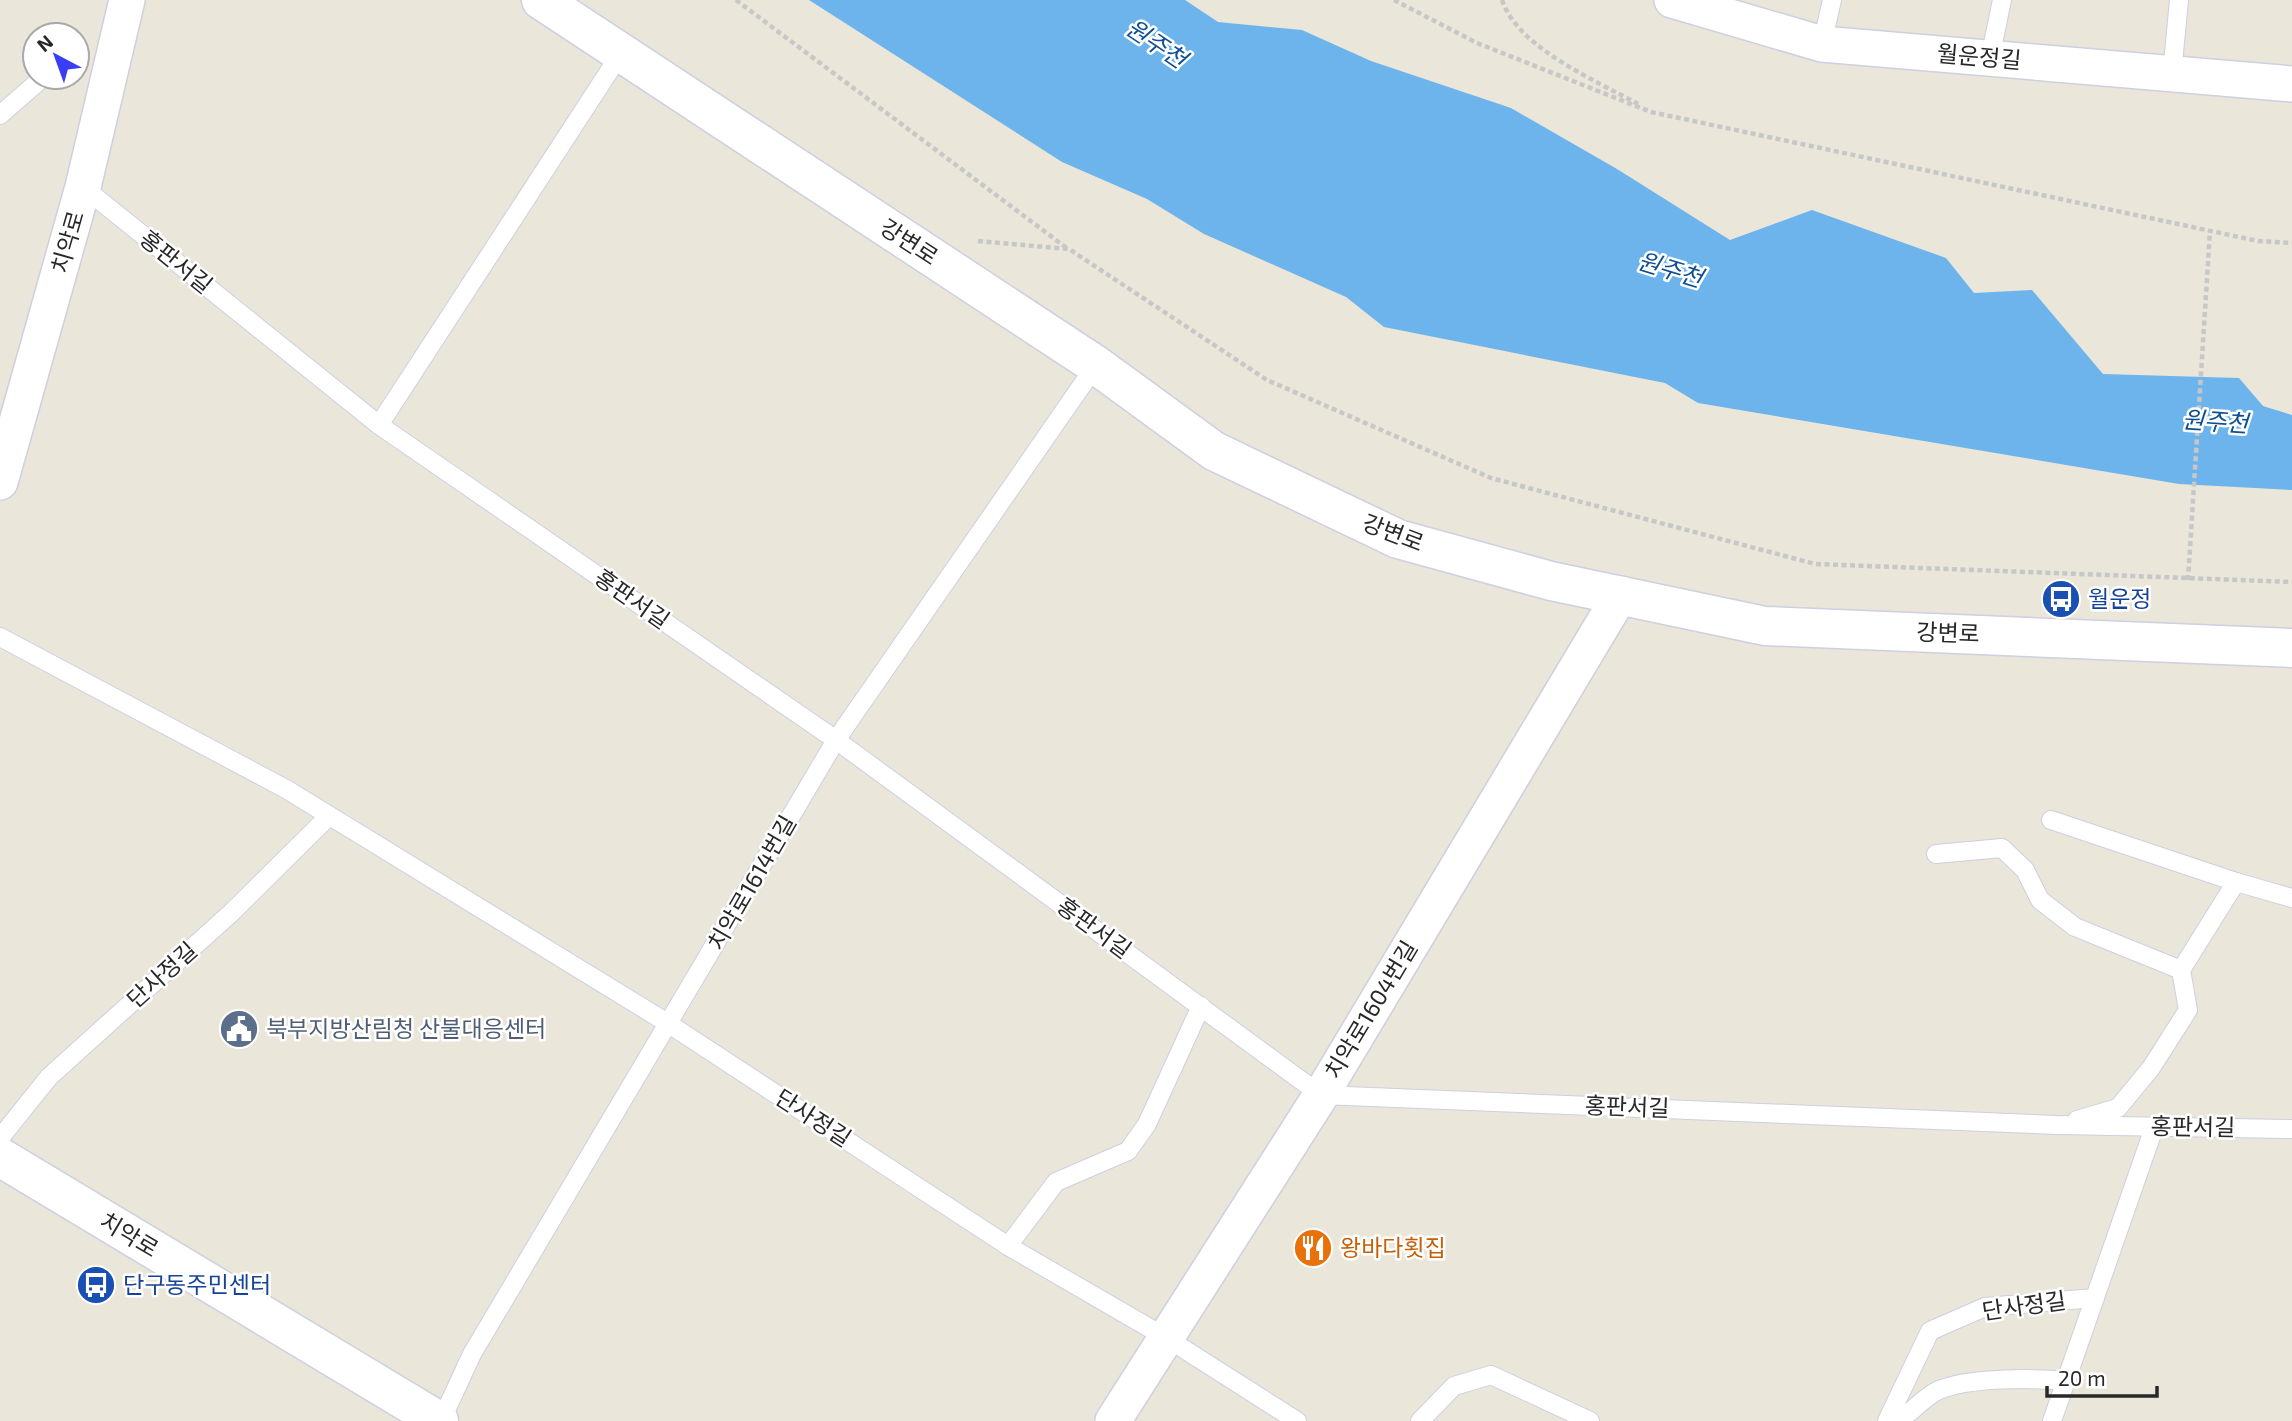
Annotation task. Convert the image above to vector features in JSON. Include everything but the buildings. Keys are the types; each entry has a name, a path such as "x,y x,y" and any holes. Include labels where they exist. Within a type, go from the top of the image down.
{"street":[{"name":"치악로","path":"0,482 83,187 127,0"},
{"name":"강변로","path":"541,0 1096,365 1214,451 1398,539 1551,581 1765,626 2292,649"},
{"name":"월운정길","path":"1672,0 1822,44 2292,84"},
{"name":"치악로1604번길","path":"1113,1421 1321,1095 1621,594"},
{"name":"치악로","path":"0,1157 440,1421"}],"lane":[{"path":"1822,44 1832,0"},
{"path":"1990,58 2002,0"},
{"path":"2172,74 2179,0"},
{"path":"379,425 621,53"},
{"path":"0,115 28,91"},
{"name":"홍판서길","path":"83,187 379,425 836,740 1321,1095 2057,1125 2292,1129"},
{"name":"치악로1614번길","path":"440,1421 472,1354 836,740 1096,365"},
{"name":"단사정길","path":"0,637 286,789 669,1024 1007,1246 1166,1337 1297,1421"},
{"name":"단사정길","path":"0,1138 49,1077 231,913 329,816"},
{"path":"2051,820 2292,898"},
{"path":"1936,854 2002,848 2025,870 2040,900 2075,927 2181,970"},
{"path":"2057,1125 2118,1108 2151,1068 2188,1010 2181,970 2236,882"},
{"path":"1007,1246 1056,1182 1128,1151 1147,1124 1201,1006"},
{"name":"단사정길","path":"2052,1421 2155,1125"},
{"name":"단사정길","path":"1886,1421 1930,1331 1985,1307 2095,1298"},
{"path":"1420,1421 1454,1386 1491,1375 1590,1421"},
{"path":"1898,1421 1936,1391 2030,1378 2067,1381"}],"path":[{"path":"736,0 1069,249 1267,380 1491,478 1815,564 2292,582"},
{"path":"1394,0 1477,43 1651,112 2258,241 2292,243"},
{"path":"1502,0 1507,17 1542,49 1651,112"},
{"path":"2188,580 2210,231"},
{"path":"976,241 1069,249"}],"water":[{"name":"원주천","path":"809,0 1185,0 1218,22 1302,30 1371,61 1511,108 1617,169 1730,240 1812,210 1946,258 1974,293 2032,290 2103,374 2239,378 2263,406 2292,415 2292,490 2179,484 1698,403 1665,383 1384,327 1346,297 1204,234 1147,199 1062,162"}],"place":[{"name":"월운정","path":"2061,599"},
{"name":"북부지방산림청 산불대응센터","path":"239,1029"},
{"name":"왕바다횟집","path":"1313,1248"},
{"name":"단구동주민센터","path":"96,1285"}]}
